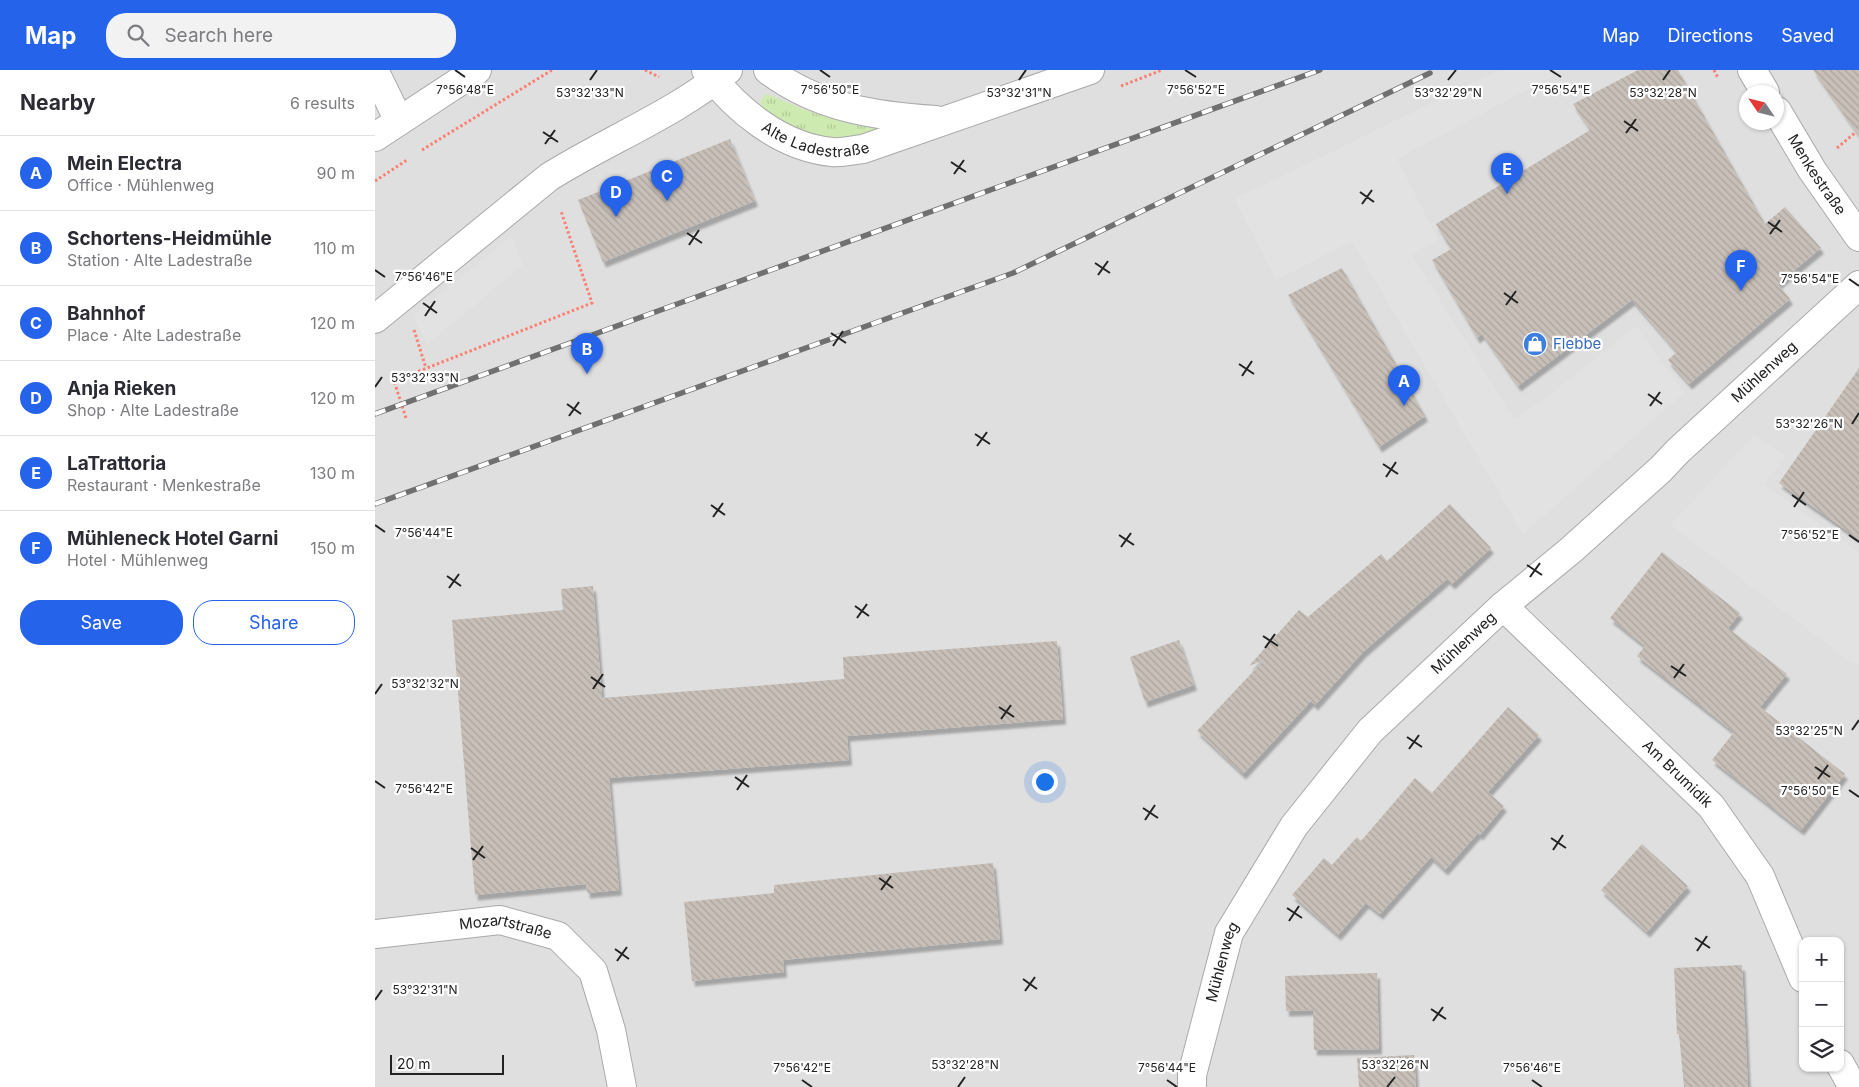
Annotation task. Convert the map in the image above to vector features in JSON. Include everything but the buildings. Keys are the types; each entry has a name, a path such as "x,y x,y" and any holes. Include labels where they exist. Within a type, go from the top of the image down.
{"street":[{"path":"375,137 477,70"},
{"name":"Alte Ladestraße","path":"768,70 785,84 823,102 863,112 909,118 945,120"},
{"name":"Alte Ladestraße","path":"716,74 741,108 765,128 797,144 833,152 863,149 1090,70"},
{"path":"1752,70 1761,85"},
{"path":"375,72 399,121"},
{"path":"375,319 549,177 695,95 716,74"},
{"name":"Menkestraße","path":"1784,123 1812,170 1859,237"},
{"name":"Mühlenweg","path":"1192,1087 1192,1076 1229,933 1294,826 1370,731 1503,606 1571,550 1859,285"},
{"name":"Am Brumidik","path":"1503,606 1711,806 1760,876 1799,969"},
{"name":"Mozartstraße","path":"375,934 501,920 558,936 593,972 611,1030 623,1087"},
{"path":"1844,1071 1853,1087"}],"path":[{"path":"417,152 551,70"},
{"path":"375,181 410,157"},
{"path":"406,418 394,381 592,303 549,177"}],"shaded area":[{"path":"375,70 1859,70 1859,1087 375,1087"},
{"path":"1499,70 1564,70 1397,159 1438,240 1412,255 1514,419 1549,395 1636,326 1684,393 1523,534 1352,241 1276,280 1235,199"},
{"path":"511,236 523,265 427,345 413,316"},
{"path":"1754,435 1786,456 1764,484 1859,552 1859,665 1848,660 1670,525"}],"green space":[{"path":"766,94 831,118 880,129 879,134 836,142 804,135 765,111 760,101"}],"railway":[{"path":"375,414 1320,70"},
{"path":"375,504 1013,273 1430,73"}],"place":[{"name":"LaTrattoria","path":"1507,194"},
{"name":"Bahnhof","path":"667,201"},
{"name":"Anja Rieken","path":"616,217"},
{"name":"Mühleneck Hotel Garni","path":"1741,291"},
{"name":"Flebbe","path":"1535,344"},
{"name":"Schortens-Heidmühle","path":"587,374"},
{"name":"Mein Electra","path":"1404,406"}]}
